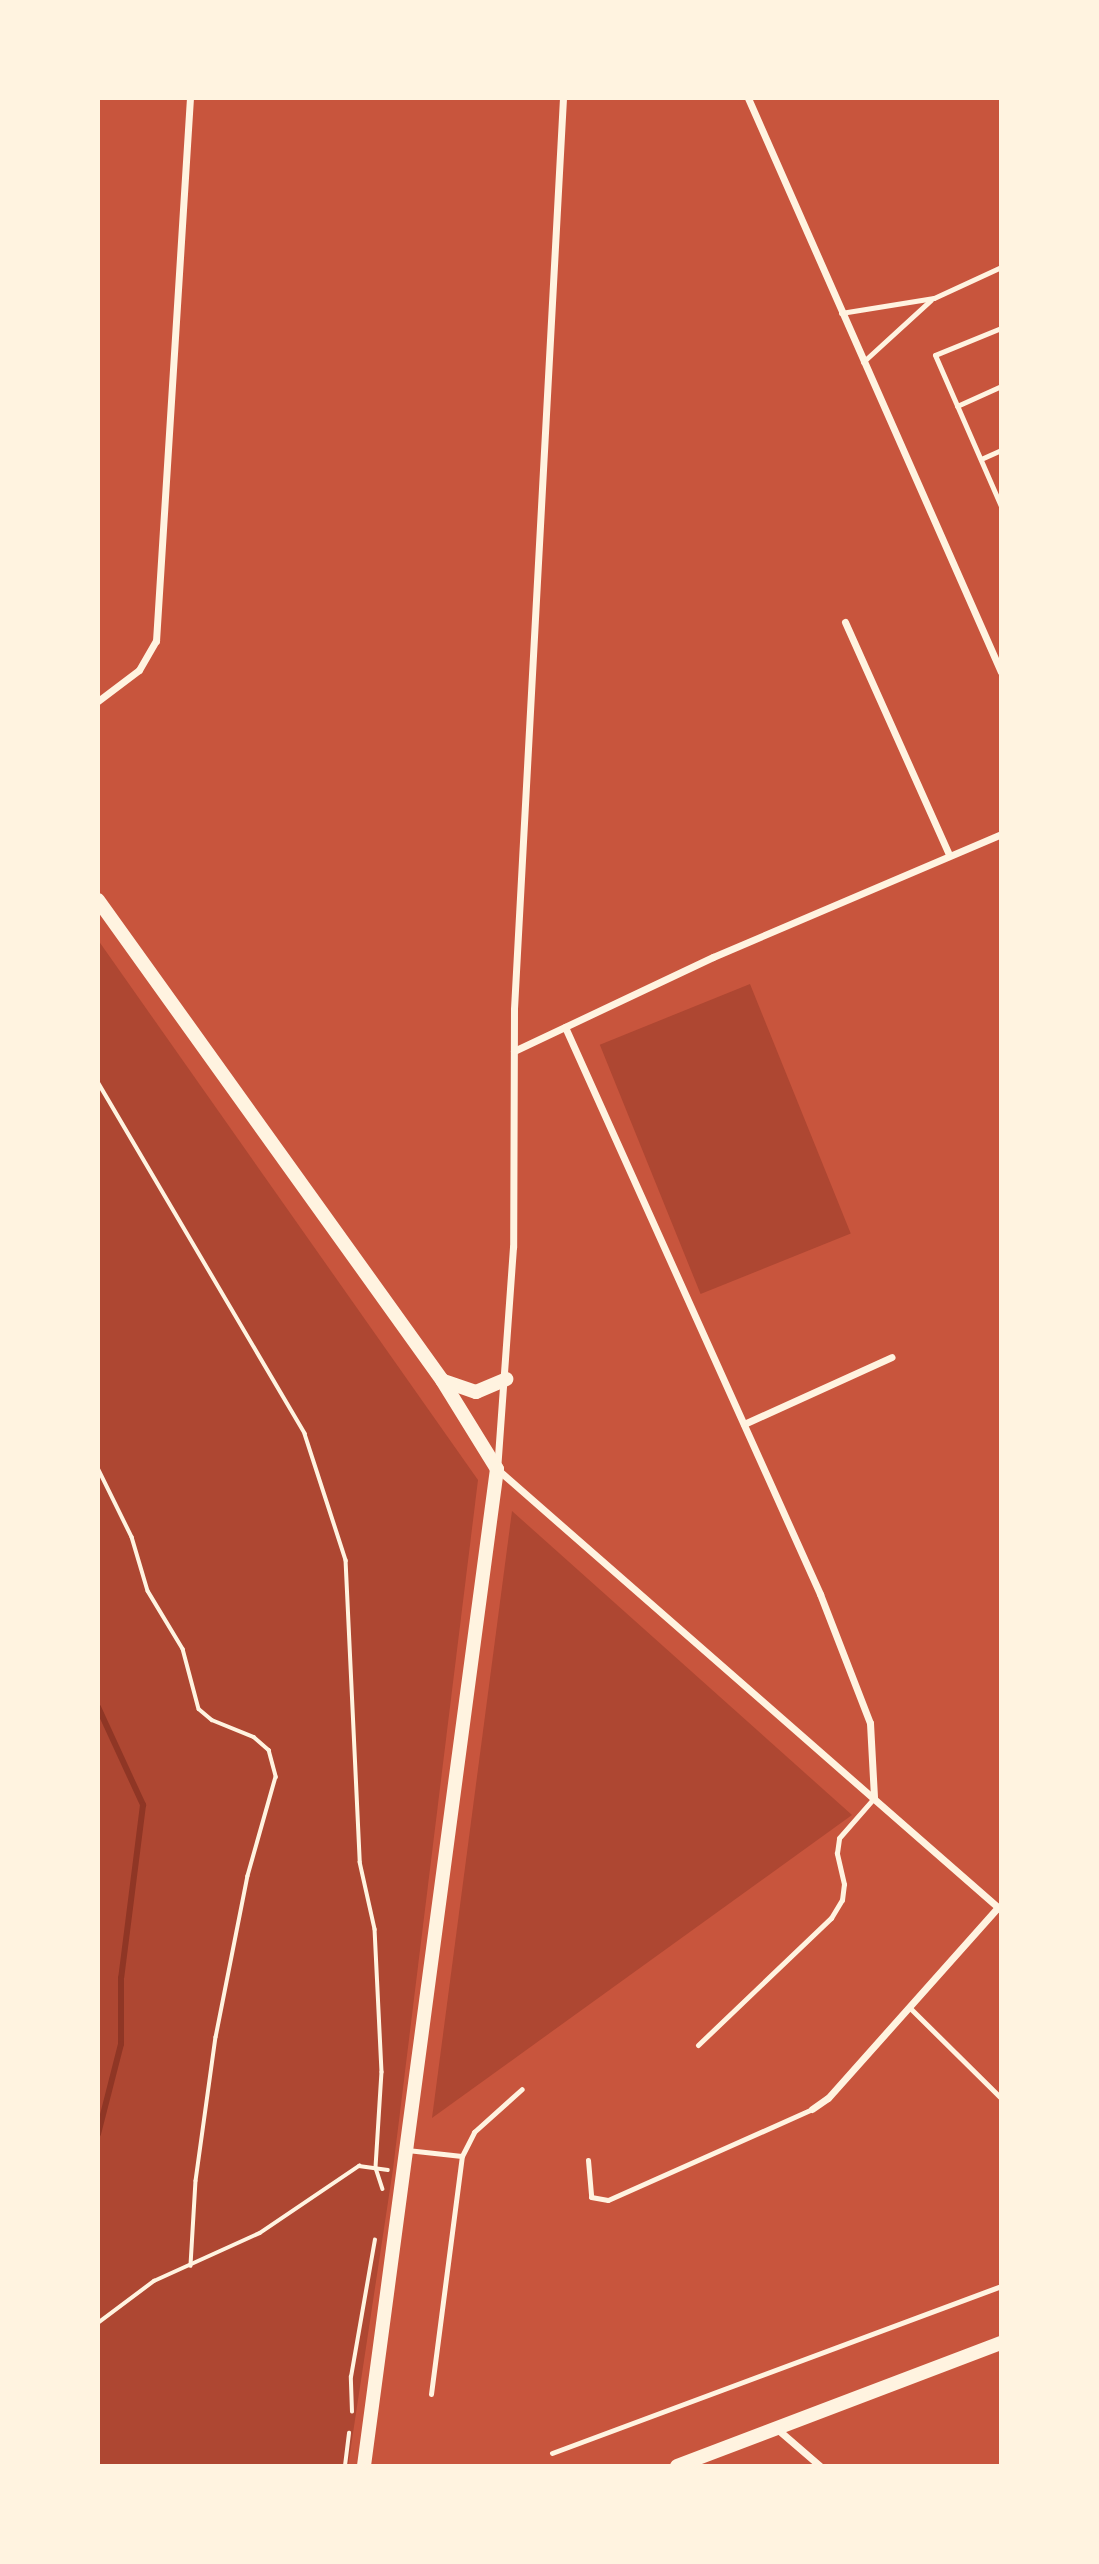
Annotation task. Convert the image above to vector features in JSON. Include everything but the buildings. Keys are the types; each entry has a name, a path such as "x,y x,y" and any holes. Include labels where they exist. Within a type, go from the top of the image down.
{"main road":[{"path":"98,900 442,1380 497,1469 364,2466"},
{"path":"442,1380 476,1392 506,1379"},
{"path":"677,2466 1001,2343"}],"street":[{"path":"98,701 139,670 150,655 158,631 191,98"},
{"path":"563,98 514,1051 513,1247 506,1379 497,1469 1000,1908 828,2098 813,2109"},
{"path":"748,98 1001,672"},
{"path":"845,622 948,854"},
{"path":"514,1051 948,854 1001,834"},
{"path":"565,1027 744,1424 866,1711 875,1749 874,1798"},
{"path":"744,1424 892,1357"},
{"path":"776,2428 820,2466"}],"lane":[{"path":"841,313 934,298 1001,267"},
{"path":"863,362 934,298"},
{"path":"1001,328 935,355 1001,506"},
{"path":"957,406 1001,386"},
{"path":"981,459 1001,450"},
{"path":"698,2045 831,1918 842,1900 844,1884 836,1853 839,1838 874,1798"},
{"path":"909,2007 1001,2098"},
{"path":"431,2394 462,2156 474,2132 522,2089"},
{"path":"588,2160 591,2197 608,2200 813,2109"},
{"path":"407,2150 462,2156"},
{"path":"552,2453 1001,2286"}],"path":[{"path":"98,1082 305,1434 346,1560 360,1862 376,1942 382,2072 376,2168 387,2198"},
{"path":"98,1468 132,1536 148,1591 183,1649 199,1709 212,1720 254,1737 269,1750 276,1777 248,1876 216,2037 196,2181 191,2266"},
{"path":"98,2322 154,2281 260,2233 359,2166 404,2171"},
{"path":"345,2466 351,2377 377,2234"}],"shaded area":[{"path":"98,940 478,1480 393,2169 348,2466 98,2466"},
{"path":"750,984 851,1233 701,1294 600,1045"},
{"path":"512,1511 852,1815 432,2118"}],"waterway":[{"path":"98,1707 143,1805 121,1978 121,2044 98,2134"}]}
